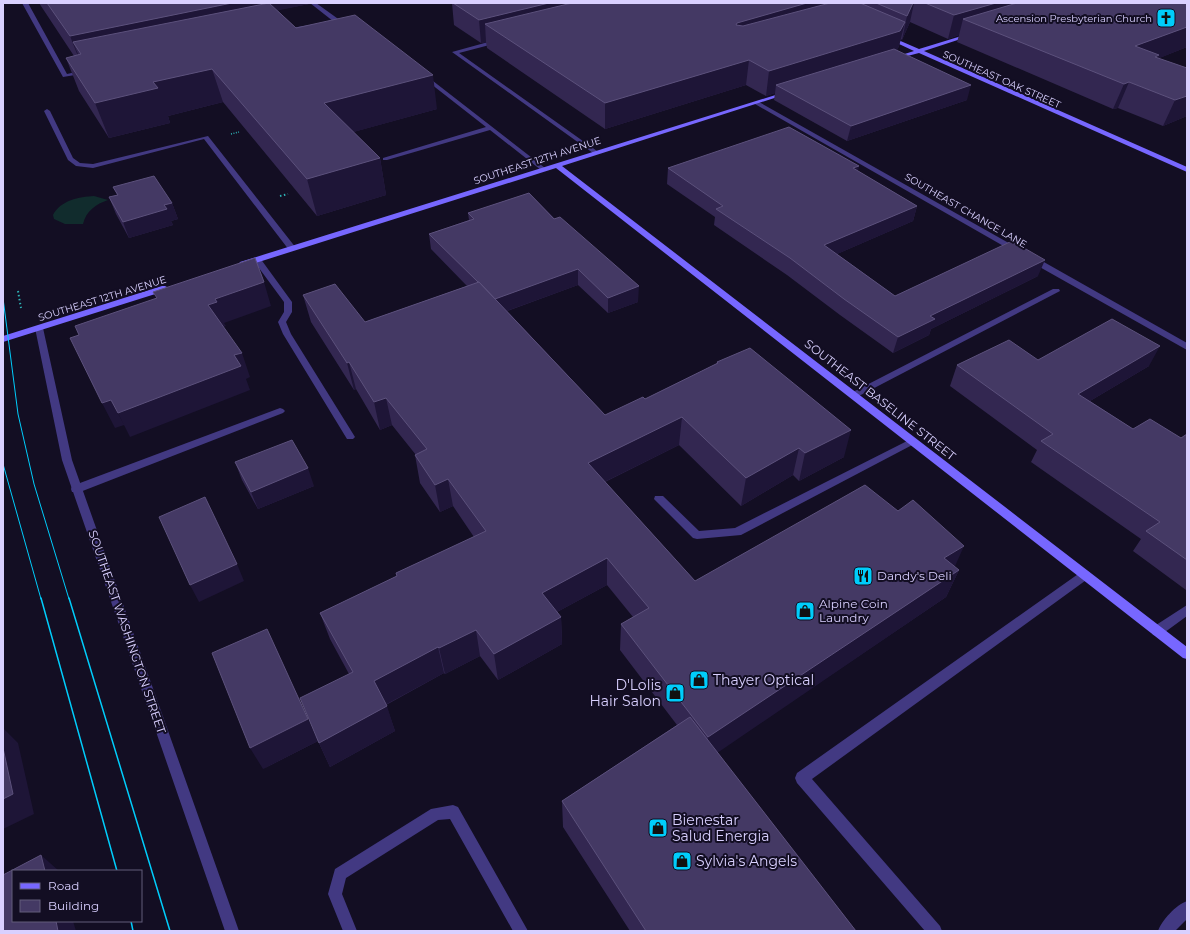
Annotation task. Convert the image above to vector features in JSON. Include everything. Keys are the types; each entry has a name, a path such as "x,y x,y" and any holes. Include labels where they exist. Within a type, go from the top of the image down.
{"street":[{"path":"25,3 65,76 93,70"},
{"path":"313,3 340,24 353,29"},
{"path":"333,25 340,24"},
{"path":"272,32 303,26 326,25"},
{"path":"884,62 980,32"},
{"name":"SOUTHEAST OAK STREET","path":"879,34 1187,170"},
{"path":"509,39 455,52 595,152"},
{"path":"416,70 544,169"},
{"name":"SOUTHEAST 12TH AVENUE","path":"235,266 595,152 794,91"},
{"name":"SOUTHEAST CHANCE LANE","path":"757,103 1187,347"},
{"path":"47,111 70,159 78,165 93,166 206,137 292,248"},
{"path":"385,159 491,128"},
{"name":"SOUTHEAST BASELINE STREET","path":"557,165 1187,654"},
{"path":"257,260 288,302 288,312 282,322 286,334 350,436"},
{"name":"SOUTHEAST 12TH AVENUE","path":"3,339 176,285"},
{"path":"854,395 1056,291"},
{"name":"SOUTHEAST WASHINGTON STREET","path":"39,328 67,460 76,489 232,931"},
{"path":"76,489 280,411"},
{"path":"659,499 697,536 737,532 912,441"},
{"path":"935,931 802,778 1085,575"},
{"path":"1157,631 1187,610"},
{"path":"350,931 335,894 340,874 436,814 453,812 521,931"},
{"path":"1165,931 1187,908"}],"path":[{"path":"18,291 21,308"}],"green space":[{"path":"94,196 108,200 92,209 86,215 83,224 65,224 54,219 53,215 56,210 71,200"}],"building":[{"path":"47,3 232,3 70,36"},
{"path":"269,3 296,28 355,15 433,75 324,103 380,158 307,179 212,69 153,82 158,88 95,103 66,58 81,54 73,42"},
{"path":"453,3 549,3 479,20"},
{"path":"572,3 807,3 737,23 736,25 743,26 830,3 860,3 905,22 900,31 769,71 749,60 605,103 485,24"},
{"path":"876,3 913,3 907,16"},
{"path":"925,3 996,3 954,15"},
{"path":"1017,3 1187,3 1187,27 1135,46 1159,55 1155,57 1187,68 1187,96 1175,100 1129,82 1124,84 963,19"},
{"path":"894,49 971,85 851,126 776,85"},
{"path":"789,127 859,166 853,168 917,206 824,245 895,296 1012,241 1045,260 930,316 935,319 898,337 844,299 790,258 716,209 723,206 668,168"},
{"path":"154,176 172,203 164,205 167,209 123,222 109,197 118,195 113,187"},
{"path":"529,193 554,219 560,217 639,286 608,298 578,269 495,299 429,234 474,219 468,213"},
{"path":"255,258 264,282 215,299 217,302 208,305 242,353 234,355 241,366 118,413 111,400 102,403 70,338 79,335 75,326 157,298 153,292"},
{"path":"479,282 605,415 643,397 645,399 718,363 717,362 750,348 851,430 805,453 799,448 746,478 682,417 588,463 695,581 865,485 898,511 913,500 964,546 944,558 959,570 708,737 621,624 649,608 607,558 542,593 561,617 494,654 476,630 439,648 438,647 374,681 387,706 319,743 300,698 353,672 320,613 397,576 396,573 486,531 448,479 435,485 415,455 427,449 386,398 374,402 349,362 347,363 303,295 335,284 365,322"},
{"path":"1112,319 1160,346 1078,394 1133,429 1150,419 1181,438 1187,434 1187,560 1146,531 1160,522 1041,441 1053,434 957,365 1009,340 1038,360"},
{"path":"292,440 308,468 251,492 235,462"},
{"path":"205,497 237,564 190,585 159,517"},
{"path":"267,629 308,719 250,748 212,653"},
{"path":"690,717 856,931 646,931 562,801"},
{"path":"3,748 13,794 3,799"},
{"path":"41,855 45,870 12,870"},
{"path":"12,870 12,922 56,922 58,931 3,931 3,875"}],"tram line":[{"path":"3,298 18,414 34,484 69,599"},
{"path":"3,464 41,599"},
{"path":"41,598 117,870"},
{"path":"69,598 170,931"},
{"path":"131,922 133,931"}],"place":[{"name":"Ascension Presbyterian Church","path":"1166,18"},
{"name":"Dandy's Deli","path":"863,576"},
{"name":"Alpine Coin Laundry","path":"805,611"},
{"name":"Thayer Optical","path":"699,680"},
{"name":"D'Lolis Hair Salon","path":"675,693"},
{"name":"Bienestar Salud Energia","path":"658,828"},
{"name":"Sylvia's Angels","path":"682,861"}]}
